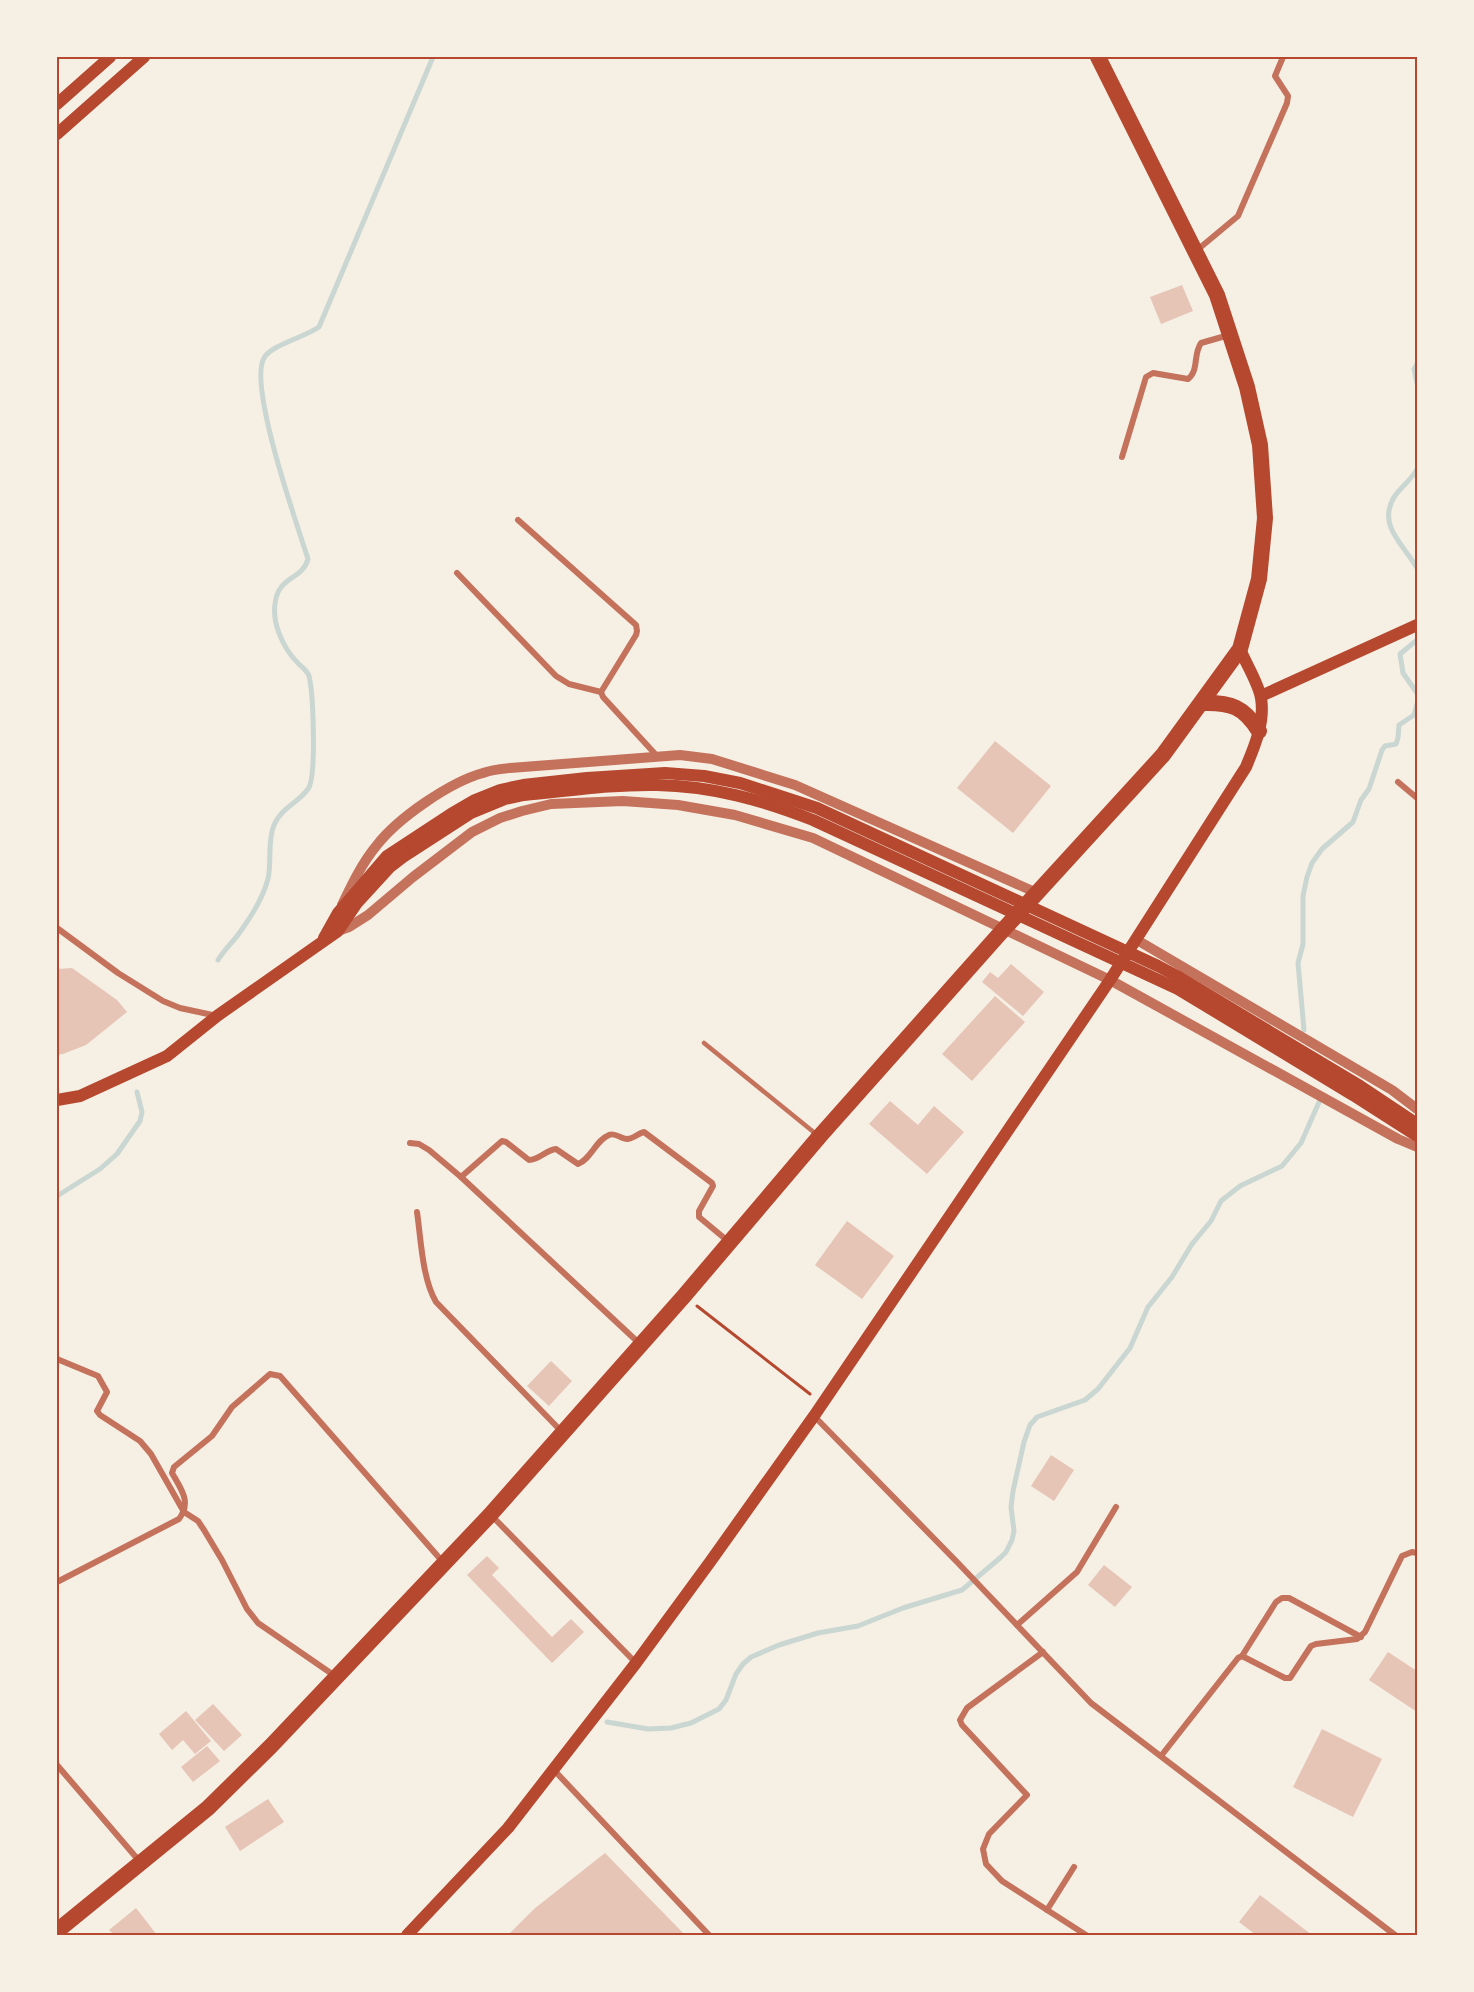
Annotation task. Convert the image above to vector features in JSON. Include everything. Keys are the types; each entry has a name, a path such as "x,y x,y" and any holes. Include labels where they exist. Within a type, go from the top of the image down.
{"highway":[{"path":"57,1931 208,1808 272,1746 490,1515 684,1296 819,1137 1163,755 1240,649 1259,579 1265,518 1260,445 1247,387 1217,295 1098,57"},
{"path":"1202,703 1221,702 1232,705 1244,711 1259,731"}],"main road":[{"path":"57,104 110,57"},
{"path":"57,134 144,57"},
{"path":"93,72 109,88"},
{"path":"1261,696 1417,625"},
{"path":"407,1935 508,1828 636,1663 814,1416 1137,940 1246,767 1259,731 1262,720 1261,696 1240,649"},
{"path":"320,944 338,913 386,864 451,814 475,800 500,790 548,782 652,773 681,774 740,783 818,808 1168,971 1357,1090 1417,1124"},
{"path":"57,1100 80,1096 167,1056 218,1016 338,931 386,864"},
{"path":"1357,1090 1417,1136"}],"street":[{"path":"1196,251 1238,216 1287,102 1286,92 1275,76 1283,57"},
{"path":"1122,457 1146,377 1153,373 1191,377 1194,372 1196,352 1201,343 1229,335"},
{"path":"518,520 636,625 636,635 601,692"},
{"path":"457,573 556,676 569,684 601,692"},
{"path":"601,692 657,756"},
{"path":"338,913 356,876 378,844 404,818 459,782 482,773 510,768 680,755 712,759 795,785 1037,893"},
{"path":"1398,782 1417,798"},
{"path":"338,931 368,915 472,832 500,818 551,804 623,801 678,805 735,815 813,838 1110,980 1398,1139 1417,1147"},
{"path":"57,928 118,973 163,1000 180,1008 218,1016"},
{"path":"1137,940 1392,1090 1417,1109"},
{"path":"461,1177 502,1142 506,1142 529,1160 534,1160 556,1149 578,1164 583,1162 607,1136 613,1134 624,1139 644,1132 712,1183 713,1186 699,1211 699,1216 729,1242"},
{"path":"410,1143 419,1144 429,1150 461,1177 641,1345"},
{"path":"417,1212 427,1279 436,1302 563,1433"},
{"path":"57,1359 98,1376 107,1392 97,1411 140,1441 151,1454 184,1512 198,1521 204,1530 247,1609 258,1623 336,1677"},
{"path":"57,1582 179,1519 184,1512 186,1498 172,1473 174,1467 212,1436 232,1407 270,1374 276,1373 443,1563"},
{"path":"814,1416 1091,1703 1395,1935"},
{"path":"1017,1625 1077,1572 1116,1507"},
{"path":"490,1515 636,1663"},
{"path":"1242,1656 1285,1678 1290,1678 1311,1646 1357,1640 1365,1632 1402,1556 1412,1552 1417,1553"},
{"path":"1161,1756 1238,1658 1242,1656 1276,1602 1282,1598 1289,1598 1361,1637"},
{"path":"1043,1652 967,1708 960,1720 962,1725 1027,1796 989,1834 983,1849 986,1864 1002,1881 1086,1935"},
{"path":"57,1766 141,1863"},
{"path":"553,1769 709,1935"},
{"path":"1047,1910 1074,1867"}],"lane":[{"path":"704,1043 819,1137"}],"path":[{"path":"684,1296 822,1403"}],"building":[{"path":"1182,285 1193,311 1161,324 1150,297"},
{"path":"995,741 1051,786 1013,833 957,788"},
{"path":"1011,964 1044,992 1023,1016 982,982 990,972 998,978"},
{"path":"72,968 117,1000 127,1012 86,1045 57,1055 57,969"},
{"path":"995,996 1025,1022 972,1081 942,1054"},
{"path":"890,1101 918,1125 934,1106 964,1132 927,1174 869,1124"},
{"path":"847,1221 894,1256 862,1299 815,1265"},
{"path":"551,1361 572,1381 549,1406 527,1386"},
{"path":"1051,1455 1074,1470 1054,1501 1031,1486"},
{"path":"487,1556 499,1568 492,1575 552,1637 571,1619 584,1632 552,1663 467,1575"},
{"path":"1104,1565 1132,1587 1115,1607 1088,1585"},
{"path":"1388,1652 1417,1671 1417,1712 1369,1680"},
{"path":"213,1704 242,1735 224,1751 195,1720"},
{"path":"186,1711 211,1741 195,1754 183,1740 172,1750 159,1734"},
{"path":"1322,1729 1382,1759 1353,1817 1293,1787"},
{"path":"207,1746 220,1761 193,1782 181,1767"},
{"path":"268,1799 284,1822 240,1851 225,1827"},
{"path":"605,1853 685,1935 508,1935 534,1909"},
{"path":"1260,1895 1312,1935 1256,1935 1239,1922"},
{"path":"136,1908 157,1935 114,1935 109,1930"}],"waterway":[{"path":"218,960 244,926 260,900 268,879 274,825 281,814 308,789 313,769 313,716 309,676 292,657 275,620 277,595 285,583 301,571 308,559 268,425 261,373 264,358 281,345 319,327 433,57"},
{"path":"1417,364 1414,369 1417,383"},
{"path":"1417,469 1398,491 1389,509 1389,518 1395,536 1417,568"},
{"path":"1417,640 1400,654 1403,673 1417,693"},
{"path":"1304,1030 1298,963 1303,944 1303,896 1307,877 1312,863 1322,849 1353,822 1361,800 1369,789 1382,750 1385,746 1396,744 1399,725 1414,715 1417,704"},
{"path":"57,1196 100,1169 117,1154 140,1121 142,1112 137,1092"},
{"path":"607,1722 648,1729 671,1728 691,1723 719,1709 726,1700 736,1674 751,1657 779,1645 818,1633 858,1626 903,1608 962,1590 1000,1558 1012,1540 1014,1531 1011,1507 1013,1491 1030,1425 1037,1417 1085,1400 1098,1389 1130,1348 1148,1307 1211,1221 1221,1201 1240,1186 1282,1166 1301,1143 1320,1100"}]}
